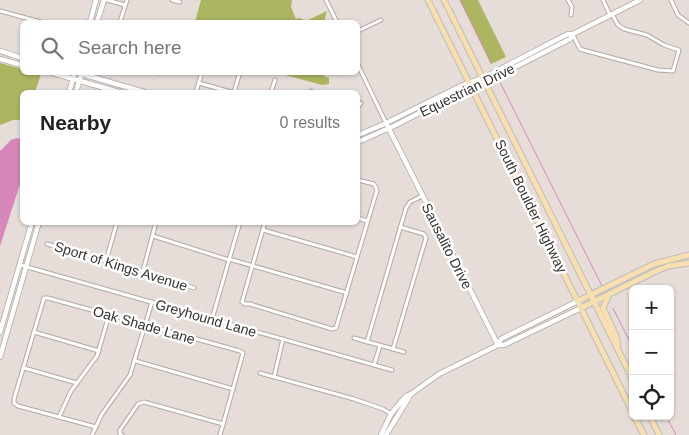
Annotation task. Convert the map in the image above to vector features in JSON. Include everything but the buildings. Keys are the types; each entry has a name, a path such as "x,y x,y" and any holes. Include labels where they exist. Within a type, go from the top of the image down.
{"main road":[{"name":"South Boulder Highway","path":"428,0 629,405"},
{"name":"South Boulder Highway","path":"444,0 630,375"},
{"path":"578,302 654,264 689,256"},
{"path":"664,268 665,260"},
{"path":"581,308 664,268 689,263"},
{"path":"609,294 603,308 616,336 620,354"},
{"name":"South Boulder Highway","path":"636,420 644,435"},
{"path":"652,420 659,435"}],"street":[{"path":"91,20 96,0"},
{"path":"98,20 105,0 125,5"},
{"path":"121,20 127,0"},
{"path":"172,0 180,2"},
{"path":"326,0 336,20"},
{"path":"568,0 572,7 572,15"},
{"path":"573,34 580,49 658,70 673,71 678,50 647,36 620,27 603,0"},
{"name":"Equestrian Drive","path":"360,141 389,128 470,85 570,39 573,34 641,0"},
{"path":"671,0 678,15 689,22"},
{"path":"0,11 34,20"},
{"path":"360,30 381,20"},
{"path":"0,51 20,57"},
{"path":"0,59 20,64"},
{"name":"Sausalito Drive","path":"360,69 498,346"},
{"path":"59,75 112,90"},
{"path":"70,90 74,75"},
{"path":"77,90 82,75"},
{"path":"85,75 137,90"},
{"path":"197,90 201,75"},
{"path":"233,90 239,75"},
{"path":"272,90 275,80"},
{"path":"199,83 225,90"},
{"name":"Equestrian Drive","path":"360,134 463,85 470,85"},
{"path":"264,225 242,302 336,328 377,190 377,186 374,184 360,180"},
{"path":"367,342 407,204 422,196"},
{"path":"360,219 368,221"},
{"path":"0,332 31,225"},
{"path":"0,357 38,225"},
{"path":"106,261 116,225"},
{"path":"143,271 155,225"},
{"path":"212,319 239,225"},
{"path":"393,349 426,235 400,227"},
{"path":"263,230 357,257"},
{"path":"153,236 229,260 347,293"},
{"name":"Sport of Kings Avenue","path":"47,244 143,271 194,288"},
{"name":"Greyhound Lane","path":"20,265 392,370"},
{"name":"Oak Shade Lane","path":"34,332 44,298 48,298 240,351 243,353 233,389"},
{"path":"92,435 108,406 127,380 136,361 152,302"},
{"path":"498,346 501,339 578,302"},
{"path":"381,435 391,414 406,396 412,394 439,374 581,308"},
{"path":"59,417 68,398 95,360 109,315"},
{"path":"96,427 18,406 14,404 14,399 34,332 99,351"},
{"path":"354,338 404,352"},
{"path":"274,377 283,339"},
{"path":"374,365 380,346"},
{"path":"136,361 233,389 220,435"},
{"path":"24,368 77,384"},
{"path":"260,373 354,399 383,409 391,414"},
{"path":"386,435 412,394"},
{"path":"122,435 120,430 138,404 144,402 223,424"}],"green space":[{"path":"201,0 292,0 291,7 296,19 300,18 304,20 196,20"},
{"path":"460,0 478,0 506,57 491,64"},
{"path":"327,11 325,20 308,20"},
{"path":"0,63 20,68 20,75 41,75 36,90 20,90 20,120 13,120 0,125"},
{"path":"285,75 324,75 329,78 329,84 322,85"}],"shaded area":[{"path":"20,139 20,184 0,246 0,151 11,140"}],"waterway":[{"path":"460,0 491,63"},
{"path":"499,80 602,286"},
{"path":"613,308 629,340"},
{"path":"668,420 676,435"}]}
